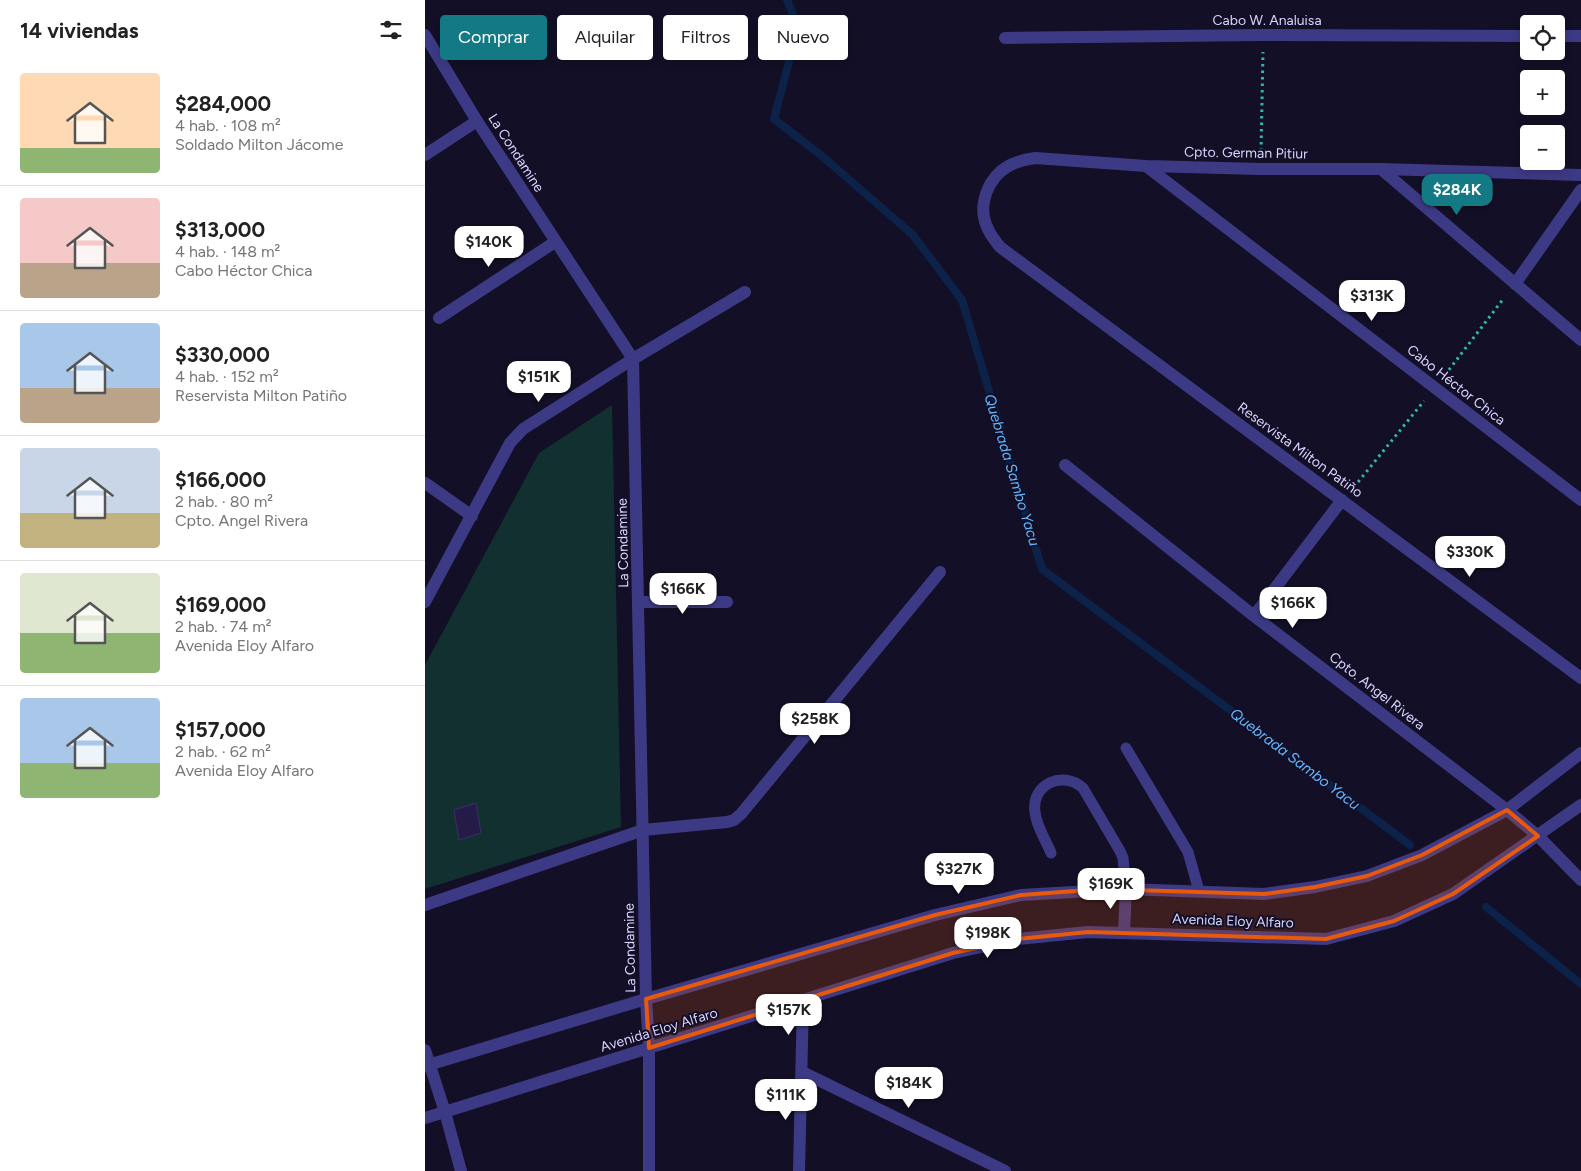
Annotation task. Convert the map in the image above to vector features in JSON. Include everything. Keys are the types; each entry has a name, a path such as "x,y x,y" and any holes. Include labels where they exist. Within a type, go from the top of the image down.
{"street":[{"name":"La Condamine","path":"425,35 555,242 633,359 646,999 649,1048 649,1171"},
{"name":"Cabo W. Analuisa","path":"1005,38 1263,35 1520,36"},
{"path":"1565,36 1581,36"},
{"path":"425,155 477,120"},
{"name":"Cpto. German Pitiur","path":"1000,247 989,234 983,216 984,200 992,179 1005,168 1023,160 1035,158 1146,166 1261,169 1381,169 1581,176"},
{"name":"Cabo Héctor Chica","path":"1146,166 1581,500"},
{"path":"1381,169 1581,340"},
{"path":"1515,284 1581,190"},
{"path":"439,318 555,242"},
{"name":"Reservista Milton Patiño","path":"1000,247 1581,678"},
{"path":"425,602 510,443 523,429 633,359 745,292"},
{"name":"Cpto. Angel Rivera","path":"1065,465 1254,616 1507,810 1538,836 1581,880"},
{"path":"425,482 472,516"},
{"path":"1254,616 1342,500"},
{"path":"425,905 643,830 734,820 940,572"},
{"path":"639,602 727,602"},
{"name":"Avenida Eloy Alfaro","path":"428,1065 646,999 954,910 1021,895 1126,889 1264,894 1315,887 1367,876 1422,855 1507,810 1581,753"},
{"name":"Avenida Eloy Alfaro","path":"425,1118 962,951 1018,939 1088,932 1326,939 1394,921 1453,894 1580,806"},
{"path":"1123,933 1126,889"},
{"path":"799,1171 803,1000"},
{"path":"425,1050 461,1171"},
{"path":"801,1072 1005,1171"}],"lane":[{"path":"1126,748 1188,852 1199,892"},
{"path":"1051,853 1035,813 1034,802 1045,785 1057,779 1067,779 1077,782 1083,788 1120,851 1123,858 1126,889"}],"path":[{"path":"1261,169 1263,35"}],"highlighted area":[{"path":"1507,810 1538,836 1453,894 1394,921 1326,939 1088,932 1018,939 953,953 649,1048 646,999 935,915 1021,895 1102,889 1264,894 1315,887 1367,876 1422,855"}],"green space":[{"path":"612,405 621,827 425,889 425,665 539,453"}],"building":[{"path":"476,803 481,833 459,840 454,810"}],"waterway":[{"name":"Quebrada Sambo Yacu","path":"787,0 798,27 774,119 822,156 913,235 962,300 1042,569 1410,845"},
{"name":"Quebrada Sambo Yacu","path":"1486,907 1581,984"}]}
